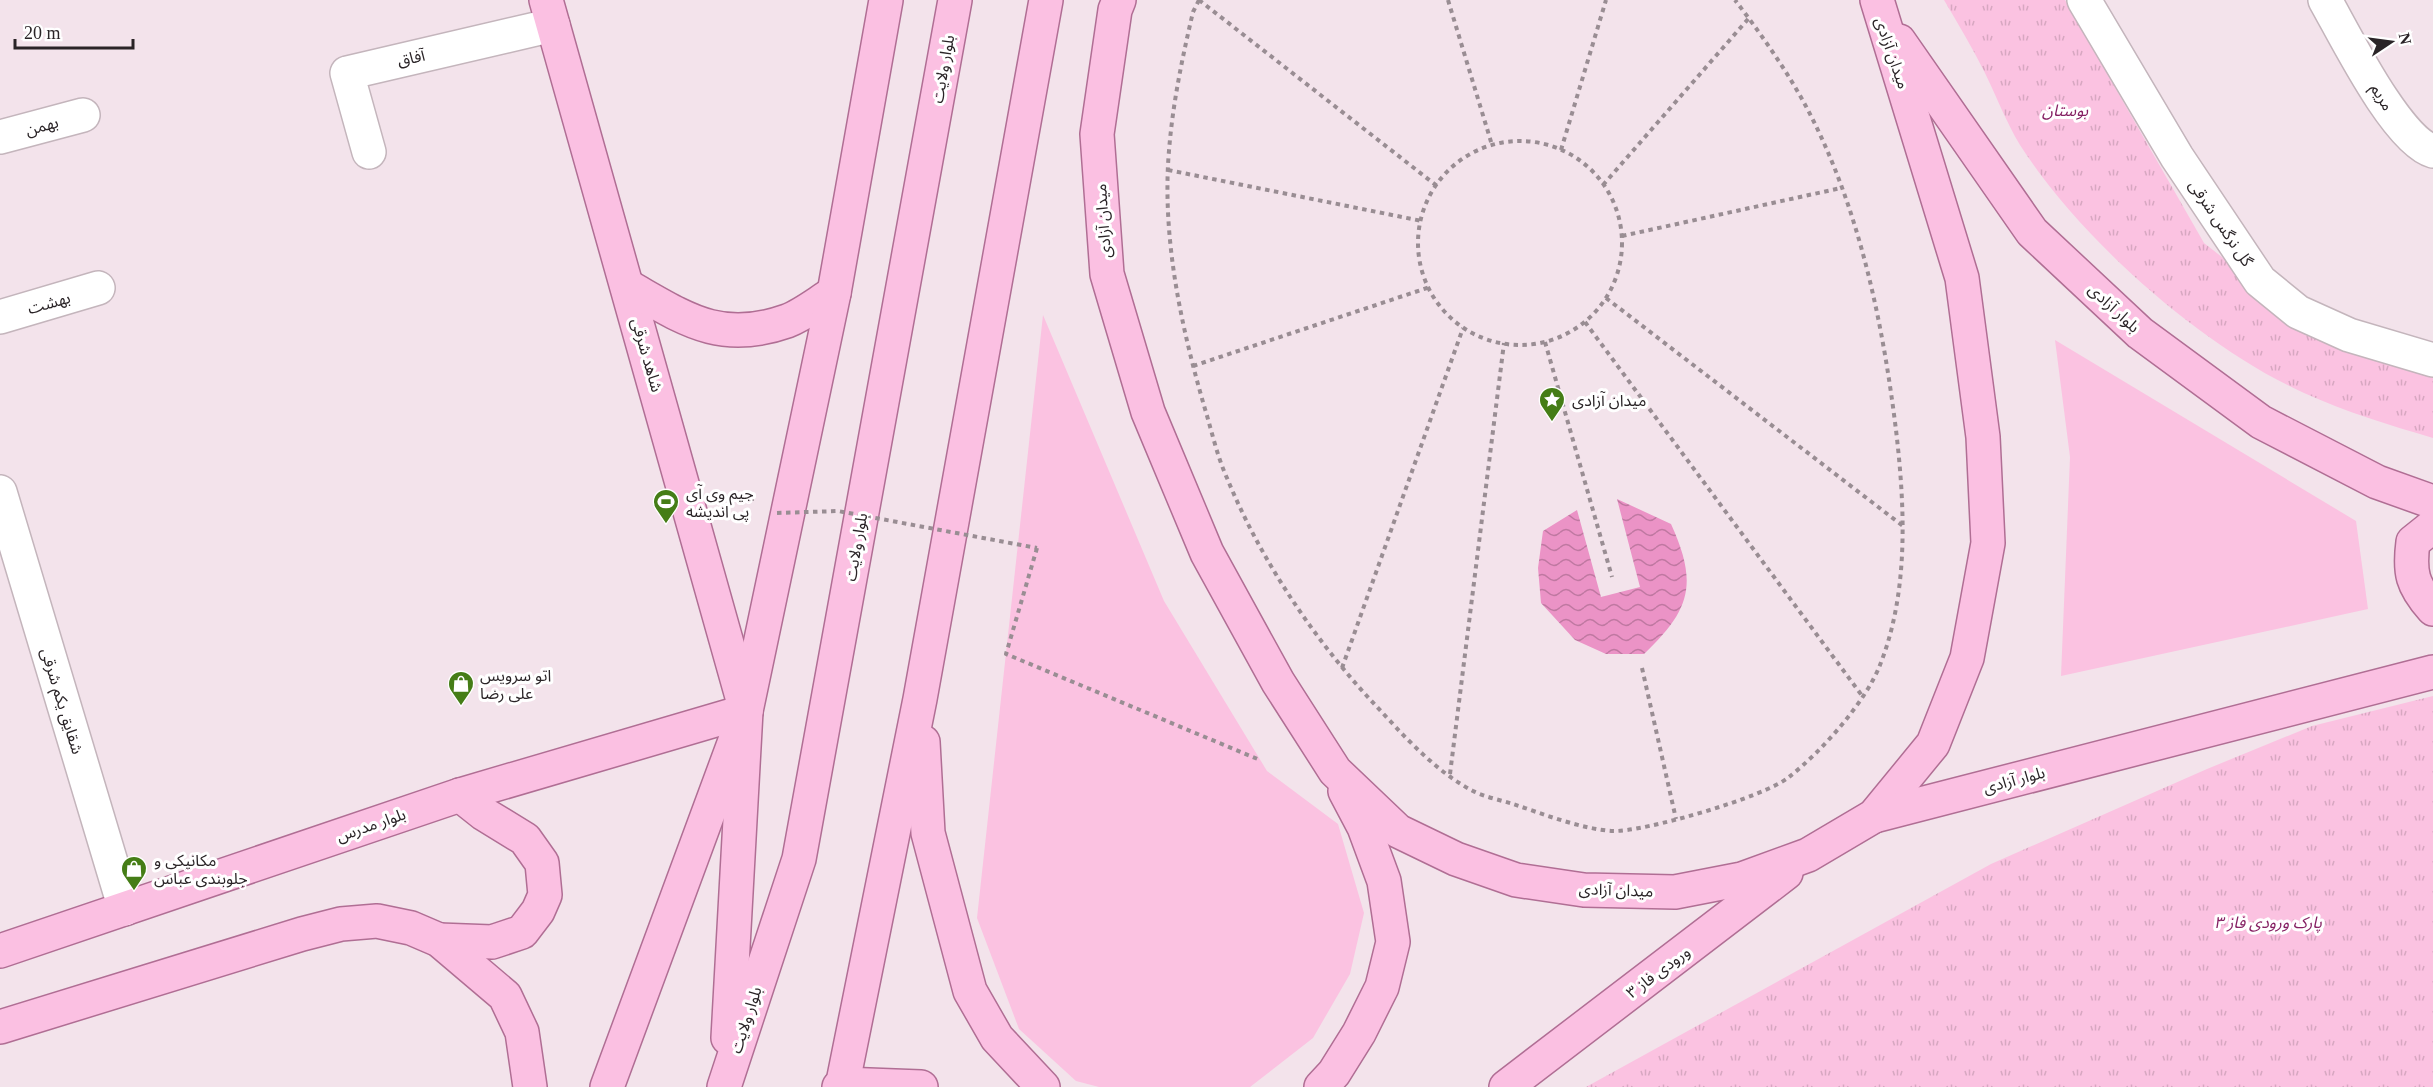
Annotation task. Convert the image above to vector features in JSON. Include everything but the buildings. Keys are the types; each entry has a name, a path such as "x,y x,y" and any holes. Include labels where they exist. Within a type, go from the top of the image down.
{"main road":[{"path":"607,1087 746,711 834,293 886,0"},
{"name":"بلوار ولایت","path":"725,1085 799,859 956,0"},
{"path":"921,1087 841,1086 920,699 1046,0"},
{"name":"میدان آزادی","path":"1119,0 1115,10 1096,134 1107,274 1148,412 1208,553 1278,682 1335,771 1398,831 1456,859 1516,880 1584,890 1675,892 1742,879 1808,855 1874,816 1933,744 1967,658 1988,543 1983,437 1962,278 1874,3"},
{"name":"بلوار آزادی","path":"1874,3 2032,232 2140,333 2261,422 2377,482 2433,502"},
{"name":"شاهد شرقی","path":"550,13 746,711"},
{"path":"627,286 693,323 735,333 788,321 834,293"},
{"path":"2433,526 2413,542 2410,569 2419,593 2433,609"},
{"name":"بلوار آزادی","path":"1874,816 2433,672"},
{"path":"920,699 928,833 970,991 997,1038 1043,1087"},
{"path":"725,1085 746,711"},
{"name":"بلوار مدرس","path":"0,951 460,795 746,711"},
{"path":"1321,1087 1334,1073 1359,1033 1382,987 1393,942 1384,881 1364,827 1335,771"},
{"path":"439,940 492,942 522,932 538,911 545,895 542,863 525,838 506,824 484,814 460,795"},
{"name":"ورودی فاز ۳","path":"1506,1087 1808,855"},
{"path":"0,1028 302,934 341,924 377,921 411,928 439,940 505,996 522,1032 530,1087"}],"street":[{"name":"گل نرگس شرقی","path":"2084,0 2177,157 2260,281 2298,312 2349,335 2433,360"},
{"name":"مریم","path":"2325,0 2391,113 2422,148 2433,151"},
{"name":"آفاق","path":"369,152 347,73 550,13"},
{"name":"بهمن","path":"0,137 83,115"},
{"name":"بهشت","path":"0,317 98,288"},
{"name":"شقایق یکم شرقی","path":"0,492 125,909"}],"path":[{"path":"1437,186 1199,0 1193,12 1174,92 1168,170 1173,266 1193,366 1226,476 1246,519 1290,596 1342,668 1403,735 1473,791 1557,819 1614,831 1726,806 1786,781 1863,697 1879,668 1890,633 1903,526 1901,477 1887,360 1869,277 1841,188 1814,121 1783,68 1736,0"},
{"path":"1448,0 1492,145"},
{"path":"1561,150 1606,0"},
{"path":"1603,185 1749,18"},
{"path":"1503,141 1538,142 1561,150 1580,161 1598,176 1615,204 1622,236 1620,268 1606,298 1585,322 1557,339 1525,345 1493,342 1463,328 1439,306 1423,274 1418,240 1425,206 1443,175 1470,153 1492,145 1503,141"},
{"path":"1168,170 1422,221"},
{"path":"1622,236 1841,188"},
{"path":"1193,366 1430,287"},
{"path":"1606,298 1903,526"},
{"path":"1585,322 1863,697"},
{"path":"1342,668 1463,328"},
{"path":"1545,342 1612,577"},
{"path":"1450,774 1504,343"},
{"path":"777,513 838,511 1037,548 1006,654 1260,760"},
{"path":"1642,668 1676,819"}],"green space":[{"name":"بوستان","path":"1944,0 2065,0 2204,243 2250,279 2433,358 2433,438 2336,406 2265,373 2185,319 2147,287 2076,217 2020,145 1979,62"},
{"path":"1043,315 1164,601 1267,771 1338,824 1364,913 1350,974 1313,1038 1250,1087 1099,1087 1076,1081 1019,1029 977,918"},
{"path":"2055,340 2356,521 2368,609 2061,676 2070,457"},
{"name":"پارک ورودی فاز ۳","path":"2433,696 2433,1087 1586,1087 1991,864 2207,769 2312,726"}],"water":[{"path":"1617,499 1671,524 1685,563 1687,579 1680,609 1660,638 1644,654 1606,654 1575,640 1541,603 1538,568 1543,531 1577,510 1601,597 1640,587"}],"place":[{"name":"میدان آزادی","path":"1552,423"},
{"name":"جیم وی آی پی اندیشه","path":"666,525"},
{"name":"اتو سرویس علی رضا","path":"461,707"},
{"name":"مکانیکی و جلوبندی عباس","path":"134,892"}]}
